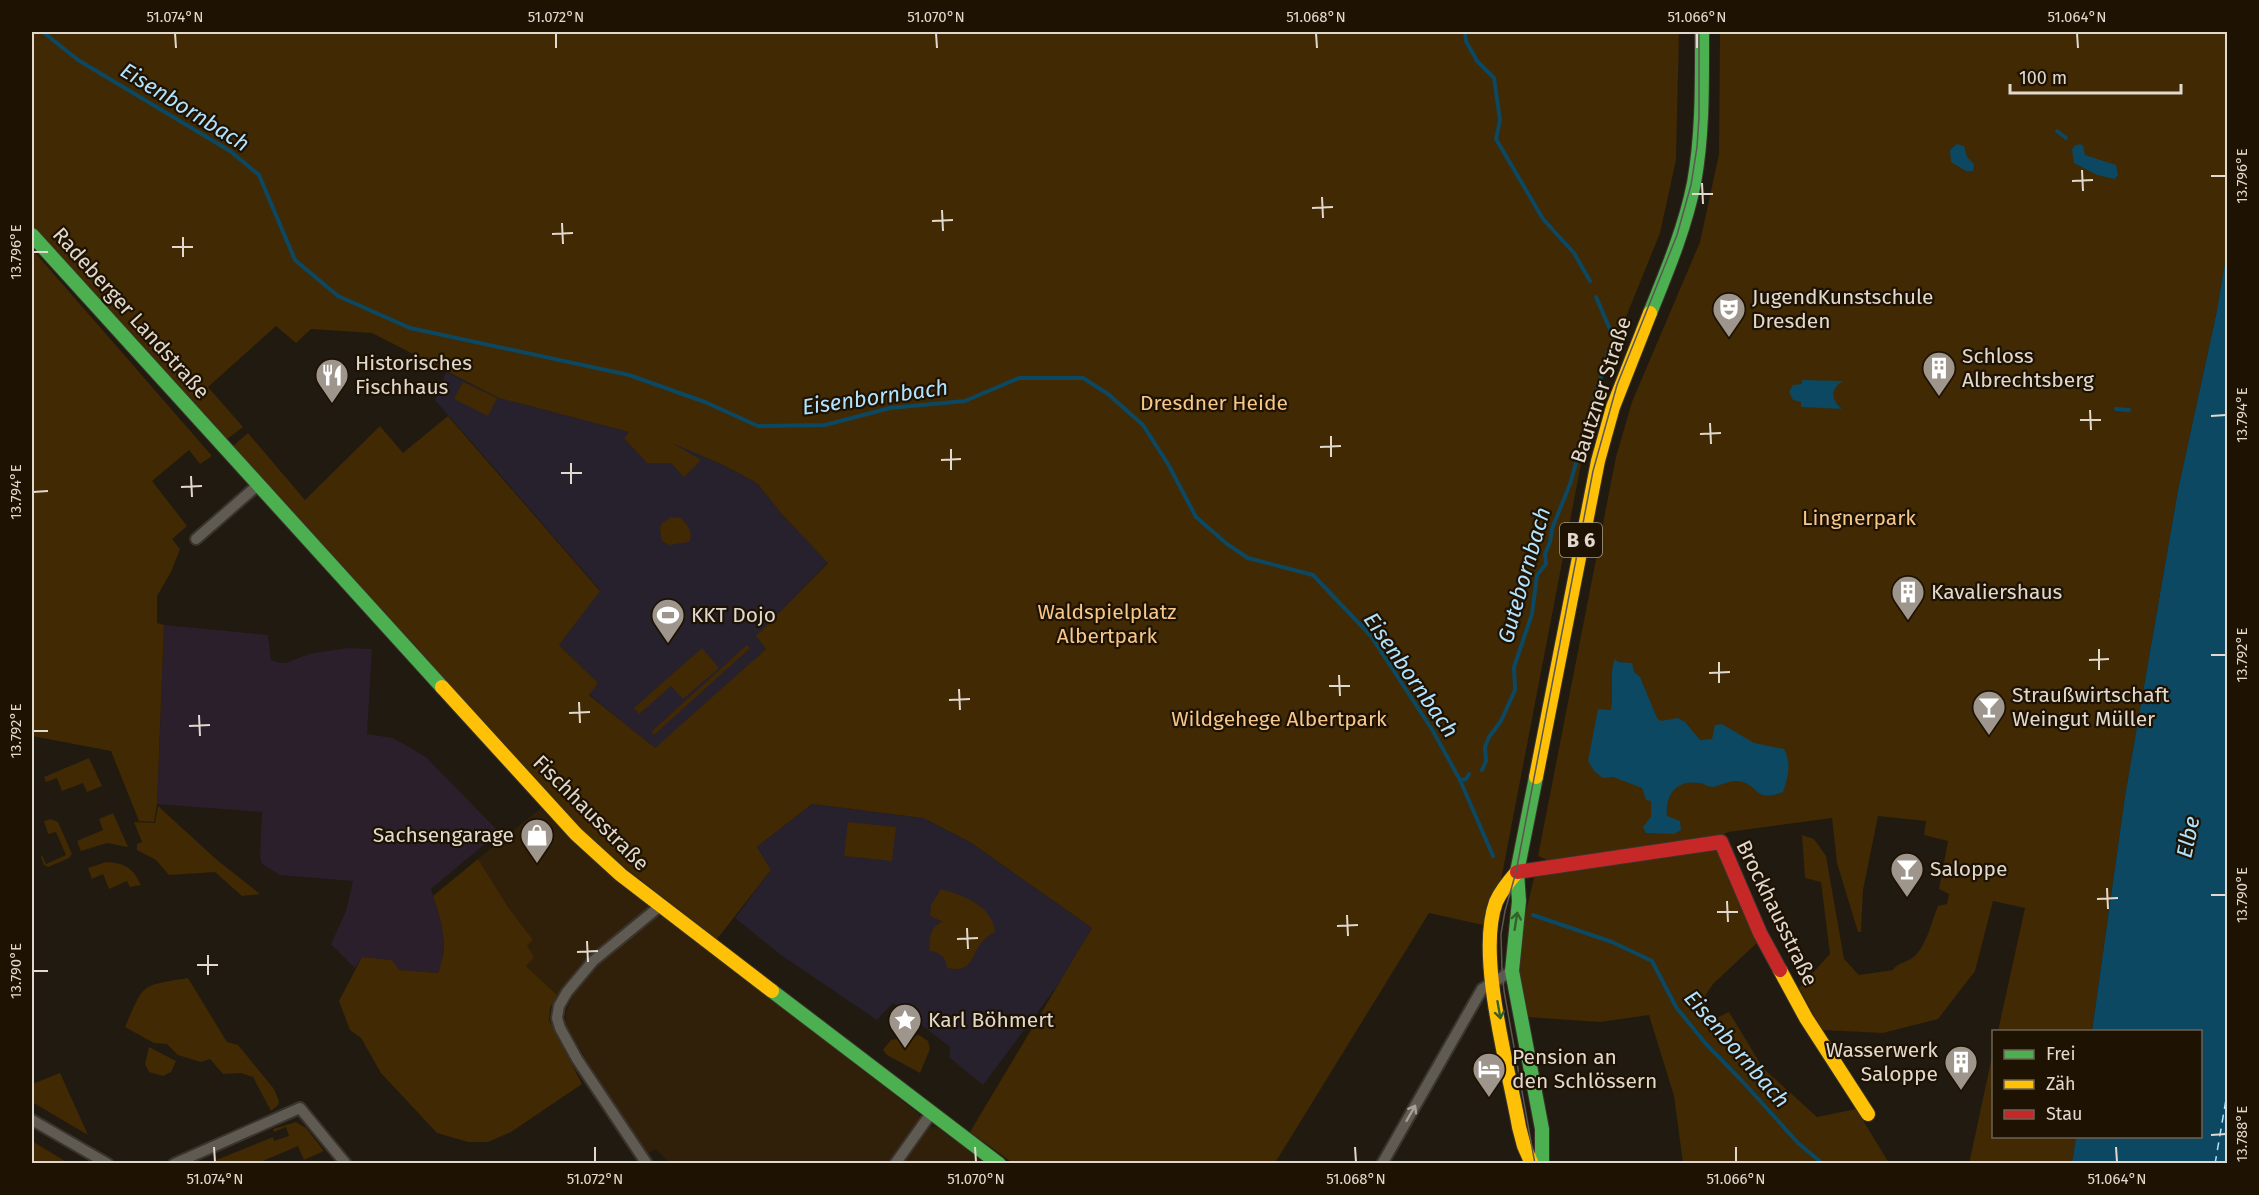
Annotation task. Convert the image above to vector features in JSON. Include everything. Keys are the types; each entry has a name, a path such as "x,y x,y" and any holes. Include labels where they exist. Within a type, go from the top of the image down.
{"main road":[{"name":"Bautzner Straße","path":"1542,1164 1542,1129 1512,970 1520,901 1517,872 1600,454 1620,385 1671,257 1689,204 1697,168 1702,117 1702,32"},
{"name":"Radeberger Landstraße","path":"32,235 200,420"},
{"name":"Fischhausstraße","path":"200,420 576,834 621,876 999,1164"},
{"name":"Brockhausstraße","path":"1517,872 1721,842 1760,933 1806,1018 1868,1114"},
{"name":"Bautzner Straße","path":"1517,872 1500,891 1492,915 1490,931 1494,981 1524,1144 1532,1164"}],"street":[{"path":"196,539 259,484"},
{"path":"646,1164 565,1039 557,1018 559,1006 567,992 593,961 660,906"},
{"path":"1382,1164 1482,989 1512,970"},
{"path":"174,1164 300,1108 346,1164"},
{"path":"895,1164 932,1113"},
{"path":"32,1120 108,1164"}],"shaded area":[{"path":"446,372 499,398 679,445 721,464 757,483 780,512 828,562 757,636 766,649 655,749 589,694 598,683 559,645 600,590 435,400"},
{"path":"164,625 268,635 271,660 280,663 309,654 347,648 372,649 367,734 393,738 426,757 499,832 431,889 444,931 442,963 438,973 399,970 391,960 362,957 355,968 331,944 346,911 353,881 280,875 262,864 260,857 262,812 157,804"},
{"path":"812,804 923,818 970,842 1092,928 1063,978 983,1085 949,1057 950,1047 893,1003 877,1020 781,955 735,918 771,870 757,847"},
{"path":"541,808 577,846 650,907 640,915 648,923 658,917 666,917 919,1114 919,1121 915,1129 889,1163 671,1164 656,1149 646,1154 566,1027 566,1012 573,996 566,988 557,995 526,966 527,946 533,940 508,907 478,859"},
{"path":"931,1127 937,1127 985,1163 902,1164 922,1135"}],"green space":[{"name":"Dresdner Heide","path":"32,32 1679,32 1676,160 1660,233 1594,396 1492,927 1429,913 1275,1163 1013,1163 970,1132 1092,928 970,842 923,818 812,804 757,847 771,870 717,939 602,850 582,830 233,446 248,433 305,500 380,426 403,453 448,416 600,591 559,645 598,683 589,695 655,748 766,649 756,636 828,563 780,512 757,483 721,464 672,443 701,460 684,477 671,463 647,463 624,438 629,432 499,398 372,333 311,329 296,343 276,326 208,387 243,427 227,439 32,225"},
{"name":"Lingnerpark","path":"1720,32 2227,32 2227,251 2216,315 2178,490 2125,796 2092,1030 1998,1030 2025,908 1993,901 1975,971 1938,1019 1883,1033 1822,1030 1799,988 1830,954 1821,882 1805,878 1802,835 1814,839 1826,856 1844,959 1859,975 1893,970 1916,955 1924,944 1938,906 1947,904 1949,894 1939,889 1948,841 1924,835 1926,821 1878,816 1863,890 1861,932 1858,932 1837,863 1832,818 1728,832 1716,839 1547,860 1538,856 1616,457 1632,402 1700,242 1719,154"},
{"path":"32,249 212,456 200,464 189,450 152,481 187,526 172,539 180,549 171,572 157,596 157,623 164,625 157,804 154,822 139,821 111,751 32,736"},
{"path":"463,382 497,398 488,416 454,399"},
{"path":"671,517 681,518 685,523 690,532 689,542 669,545 662,541 661,524"},
{"path":"747,645 750,648 654,735 651,732"},
{"path":"702,648 719,668 683,699 671,686 639,714 634,708"},
{"path":"89,758 102,786 87,792 83,783 62,791 57,778 46,782 44,777"},
{"path":"158,806 217,860 260,894 242,896 215,872 169,875 156,860 137,850 137,844 142,842 134,822 155,823"},
{"path":"113,813 128,847 107,843 81,851 77,841 103,830 99,819"},
{"path":"51,819 58,822 72,854 69,858 48,867 44,865 42,855 46,864 66,855 56,832 48,834 44,821"},
{"path":"848,822 896,827 892,861 844,856"},
{"path":"1717,847 1759,941 1713,984 1701,1002 1710,1021 1729,1012 1763,1068 1817,1117 1856,1109 1889,1163 1683,1163 1674,1096 1649,1015 1600,1022 1527,1017 1519,963 1523,926 1534,878 1546,871"},
{"path":"478,859 508,907 533,940 527,946 534,957 526,966 557,995 550,1008 549,1020 582,1084 511,1132 488,1142 468,1142 437,1133 381,1073 361,1038 350,1030 339,1001 362,957 392,960 399,970 438,973 444,943 433,896"},
{"path":"106,862 128,867 141,885 130,887 127,881 109,889 103,874 92,879 88,868"},
{"path":"941,889 976,903 989,915 995,932 980,944 969,963 957,969 947,968 942,956 930,951 931,933 943,922 930,916 931,905"},
{"path":"188,978 227,1042 238,1045 274,1089 279,1101 271,1111 253,1077 241,1073 223,1074 210,1059 201,1062 178,1055 167,1044 154,1043 125,1027 137,1001 146,989 152,985"},
{"path":"919,1035 928,1041 930,1049 920,1073 887,1055 883,1050 891,1040"},
{"path":"149,1047 176,1061 171,1072 163,1076 149,1072 145,1064"},
{"path":"1992,1057 1992,1138 2076,1138 2072,1163 1969,1164"},
{"path":"60,1073 88,1135 32,1102 32,1084"},
{"path":"296,1122 306,1128 324,1151 304,1160 298,1146 258,1163 209,1163 273,1137 274,1141 289,1136 286,1127 274,1132 273,1129"},
{"path":"32,1141 68,1163 32,1163"}],"water":[{"path":"1957,144 1964,146 1967,157 1974,164 1973,171 1966,171 1951,162 1950,150"},
{"path":"2080,144 2083,146 2085,155 2116,165 2118,175 2115,179 2097,175 2074,163 2072,150 2074,146"},
{"name":"Elbe","path":"2227,251 2227,1163 2072,1163 2076,1138 2202,1138 2202,1030 2092,1030 2125,796 2178,490 2216,315"},
{"path":"1802,380 1843,381 1834,391 1834,398 1842,409 1801,407 1801,402 1793,400 1789,392 1793,385 1802,384"},
{"path":"1615,659 1618,662 1632,663 1634,672 1640,677 1657,718 1661,721 1678,718 1685,722 1700,740 1712,739 1715,725 1722,724 1754,743 1784,749 1789,765 1783,792 1773,795 1761,794 1744,782 1736,781 1713,787 1692,782 1684,784 1678,786 1670,795 1667,808 1667,816 1680,821 1681,830 1674,834 1646,833 1643,827 1651,817 1651,801 1646,800 1642,788 1613,777 1603,778 1594,771 1588,761 1598,709 1611,710 1612,670"}],"waterway":[{"name":"Eisenbornbach","path":"43,32 78,60 230,151 259,175 295,260 338,296 410,328 629,375 705,402 758,426 825,425 890,408 965,401 1019,378 1083,378 1108,394 1143,425 1168,464 1196,517 1227,544 1248,558 1313,575 1371,636 1433,731 1460,780 1493,856"},
{"name":"Gutebornbach","path":"1465,32 1466,41 1477,61 1494,78 1500,120 1496,139 1543,219 1574,253 1590,281"},
{"path":"2057,131 2066,138"},
{"name":"Gutebornbach","path":"1596,297 1612,334"},
{"name":"Gutebornbach","path":"1482,770 1486,761 1485,747 1489,737 1501,721 1515,690 1514,667 1532,614 1537,575 1546,564 1545,554 1552,529 1570,484 1608,352"},
{"path":"2116,409 2129,410"},
{"name":"Gutebornbach","path":"1460,780 1466,779 1469,774"},
{"name":"Eisenbornbach","path":"1533,915 1612,942 1652,961 1676,1007 1706,1044 1798,1143 1823,1164"}],"ferry route":[{"path":"2215,1164 2228,1088"}],"tram line":[{"path":"1535,1164 1504,991 1501,934 1516,872 1593,471 1617,385 1677,235 1691,185 1699,117 1699,32"}],"traffic: fast":[{"path":"1650,313 1681,233 1694,183 1702,89 1702,32"},
{"path":"32,235 442,687"},
{"path":"1536,777 1517,872 1519,901 1512,971 1542,1129 1542,1164"},
{"path":"772,991 999,1164"}],"traffic: slow":[{"path":"1536,777 1598,461 1613,407 1650,313"},
{"path":"442,687 576,834 621,875 772,991"},
{"path":"1517,872 1505,886 1496,902 1491,925 1490,952 1492,982 1502,1045 1519,1127 1532,1164"},
{"path":"1780,970 1806,1018 1868,1114"}],"traffic: jam":[{"path":"1517,872 1721,842 1760,933 1780,970"}],"place":[{"name":"JugendKunstschule Dresden","path":"1729,338"},
{"name":"Schloss Albrechtsberg","path":"1939,397"},
{"name":"Historisches Fischhaus","path":"332,404"},
{"name":"Kavaliershaus","path":"1908,621"},
{"name":"KKT Dojo","path":"668,644"},
{"name":"Straußwirtschaft Weingut Müller","path":"1989,736"},
{"name":"Sachsengarage","path":"537,864"},
{"name":"Saloppe","path":"1907,898"},
{"name":"Karl Böhmert","path":"905,1049"},
{"name":"Wasserwerk Saloppe","path":"1961,1091"},
{"name":"Pension an den Schlössern","path":"1489,1098"}],"park label":[{"name":"Waldspielplatz Albertpark","path":"1107,624"},
{"name":"Wildgehege Albertpark","path":"1279,719"}]}
